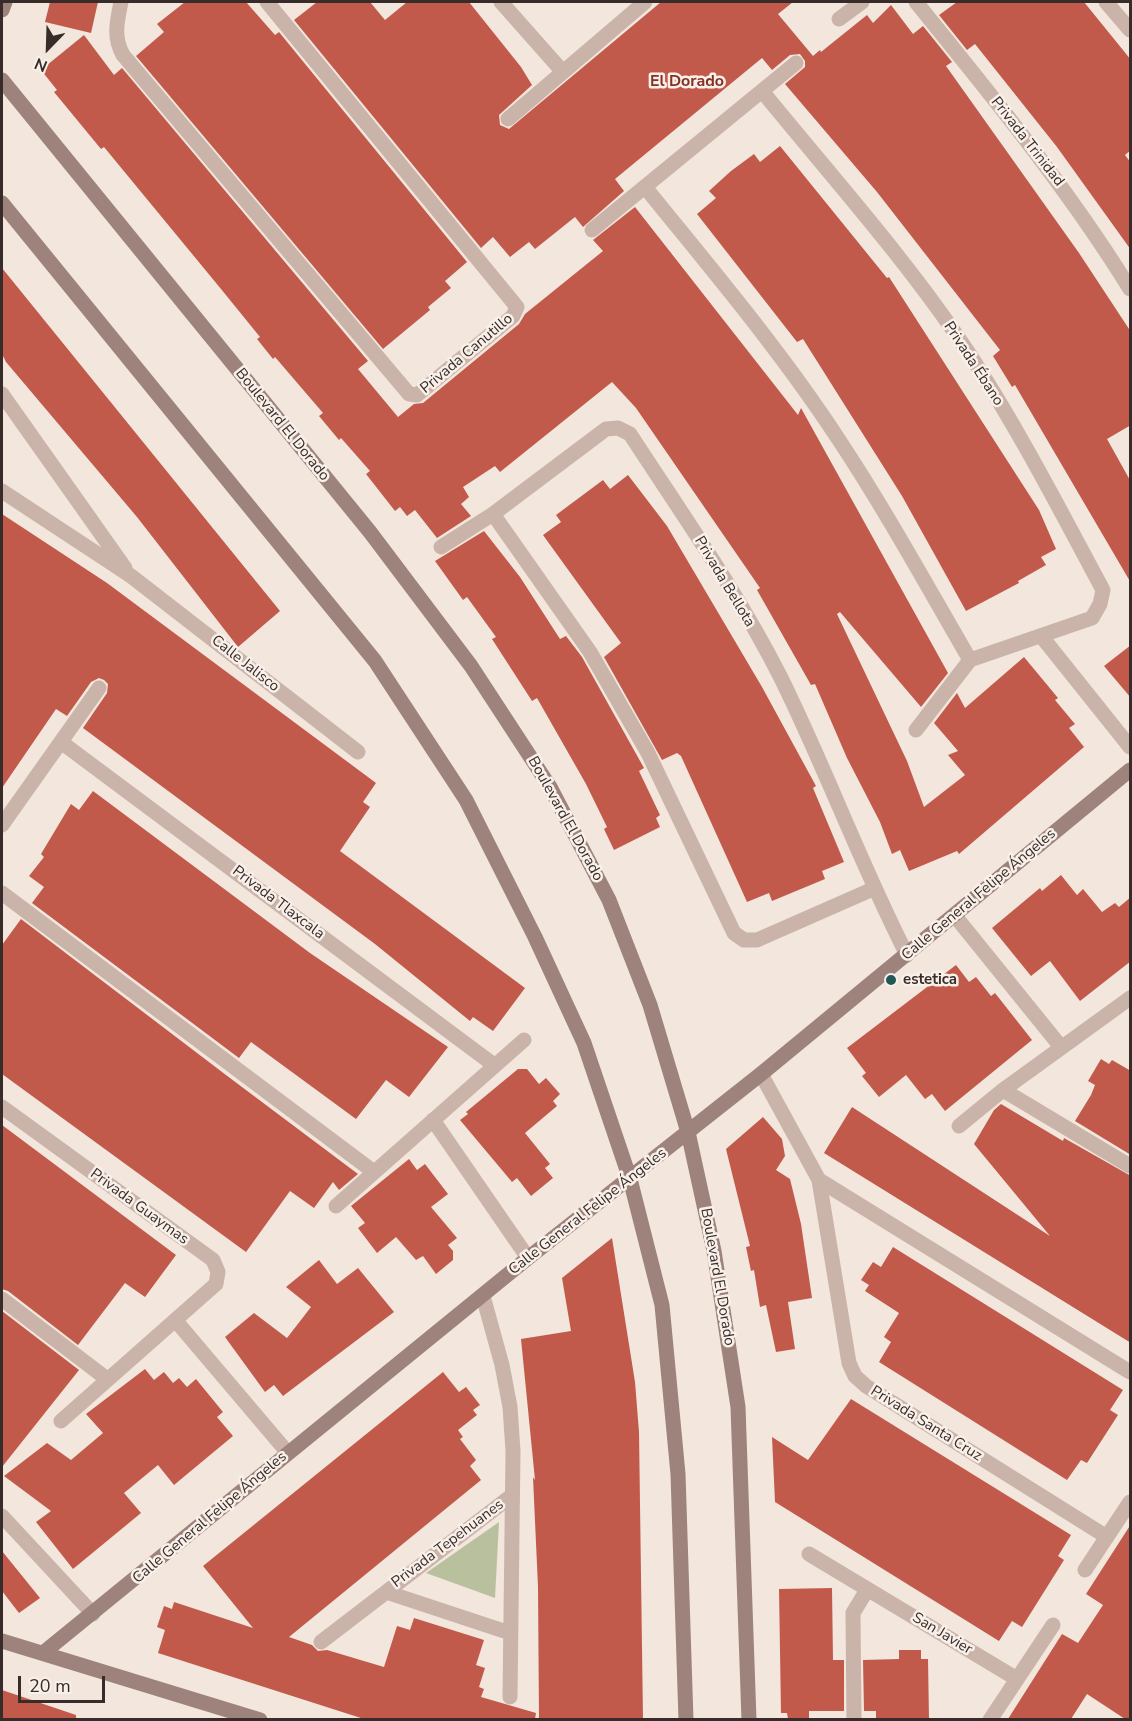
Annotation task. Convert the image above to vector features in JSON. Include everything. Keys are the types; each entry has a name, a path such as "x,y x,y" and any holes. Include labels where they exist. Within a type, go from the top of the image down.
{"main road":[{"path":"2,10 5,2"},
{"name":"Boulevard El Dorado","path":"2,80 377,541 471,666 544,777 609,900 650,1005 688,1132 714,1251 738,1407 749,1719"},
{"path":"2,204 375,662 466,800 535,937 584,1042 630,1179 662,1305 678,1474 686,1719"},
{"name":"Calle General Felipe Ángeles","path":"43,1653 528,1258 907,956 1131,770"},
{"path":"2,1641 260,1719"}],"street":[{"name":"Privada Canutillo","path":"121,2 115,29 116,43 123,55 409,394 417,395 513,316 517,307 267,2"},
{"path":"501,2 563,72"},
{"path":"508,119 645,2"},
{"path":"839,19 862,2"},
{"name":"Privada Trinidad","path":"916,2 1027,140 1094,231 1131,289"},
{"path":"1107,2 1131,30"},
{"path":"592,230 796,63"},
{"name":"Privada Ébano","path":"762,91 897,257 967,352 1032,458 1103,590 1100,604 1092,618 970,660"},
{"path":"645,187 769,341 840,440 970,660 916,730"},
{"name":"Calle Jalisco","path":"2,394 131,576"},
{"name":"Privada Bellota","path":"441,547 493,514 606,429 618,428 630,434 730,588 780,676 818,754 873,889 907,956"},
{"name":"Calle Jalisco","path":"2,492 131,576 358,752"},
{"path":"493,514 590,652 648,753 734,933 744,940 757,940 873,889"},
{"path":"1042,637 1131,747"},
{"path":"2,825 99,688"},
{"name":"Privada Tlaxcala","path":"61,741 494,1065"},
{"path":"2,893 374,1172"},
{"path":"955,916 1061,1047"},
{"path":"959,1126 1003,1090 1131,998"},
{"path":"336,1206 524,1040"},
{"name":"Privada Santa Cruz","path":"761,1074 819,1180 849,1363 855,1376 866,1386 1107,1537"},
{"path":"1003,1090 1131,1166"},
{"name":"Privada Guaymas","path":"2,1107 213,1260 218,1272 216,1284 61,1421"},
{"path":"433,1120 528,1258"},
{"name":"Privada Santa Cruz","path":"819,1180 1131,1372"},
{"name":"Privada Tepehuanes","path":"483,1296 502,1365 510,1407 513,1450 510,1497 510,1697"},
{"path":"2,1299 106,1379"},
{"path":"176,1321 288,1454"},
{"name":"Privada Tepehuanes","path":"321,1642 510,1497"},
{"path":"1085,1570 1131,1502"},
{"path":"2,1516 93,1614"},
{"name":"San Javier","path":"808,1554 1017,1679"},
{"path":"854,1719 853,1613 867,1590"},
{"name":"Privada Tepehuanes","path":"386,1592 510,1633"},
{"path":"990,1719 1053,1625"}],"green space":[{"path":"499,1522 495,1598 426,1573"}],"building":[{"path":"50,2 98,2 91,33 45,22"},
{"path":"185,2 246,2 275,35 279,32 467,262 445,281 451,288 428,307 430,310 383,349 136,56 164,32 157,24"},
{"path":"317,2 370,2 385,20 407,2 469,2 521,67 532,85 499,115 500,125 509,129 661,2 793,2 778,14 813,56 867,15 873,23 891,5 913,34 923,26 952,62 946,66 1079,253 1131,332 1131,425 1107,439 1131,482 1131,583 1015,385 1012,387 993,356 1000,350 877,192 785,84 805,67 805,61 800,54 790,55 772,70 762,58 615,179 624,191 583,227 575,217 535,249 529,242 510,257 493,237 481,248 294,20"},
{"path":"957,2 1084,2 1131,60 1131,150 1125,155 1131,163 1131,250 1057,147 975,44 967,50 939,15"},
{"path":"84,35 114,75 122,68 368,361 358,369 398,417 414,404 423,403 519,324 525,314 603,251 593,240 635,207 798,415 801,408 948,673 921,707 840,612 837,614 907,761 924,807 965,775 948,755 958,751 934,723 957,693 965,708 1024,657 1058,698 1055,700 1075,724 1069,728 1084,747 959,854 957,851 909,871 900,850 892,854 880,822 847,758 815,684 811,685 757,590 760,588 636,408 612,382 500,472 495,466 463,487 469,497 461,504 471,516 437,538 415,510 407,516 400,507 395,511 366,474 370,471 319,416 323,413 275,357 273,359 257,339 260,337 221,289 104,147 101,149 54,92 57,90 41,70"},
{"path":"780,146 887,278 889,277 1039,510 1056,549 1041,557 1046,565 1018,581 1019,583 966,611 902,496 803,339 797,342 697,214 716,198 709,191 731,171 754,154 760,162"},
{"path":"2,268 280,611 238,647 137,517 6,362 2,354"},
{"path":"628,475 667,526 762,687 816,786 813,788 844,862 822,871 825,879 772,901 769,893 747,902 681,756 677,753 662,760 604,657 621,643 543,535 561,522 556,515 603,480 610,489"},
{"path":"2,514 107,583 376,783 363,802 370,807 340,851 525,988 493,1031 473,1017 470,1021 375,944 83,728 107,693 108,684 104,680 99,678 91,682 67,716 56,709 2,788"},
{"path":"484,531 520,577 560,639 566,636 582,657 644,768 639,771 660,815 656,818 660,827 614,850 604,829 607,827 586,784 537,698 532,701 492,639 496,637 467,597 463,600 435,561"},
{"path":"1131,645 1131,698 1104,666"},
{"path":"93,791 310,953 448,1047 409,1097 386,1080 356,1119 251,1042 239,1058 32,903 44,887 29,876 44,857 41,854 71,804 79,810"},
{"path":"1061,875 1077,895 1083,889 1102,912 1115,903 1119,907 1131,897 1131,961 1080,1001 1050,961 1031,976 992,928 1040,888 1042,891"},
{"path":"21,919 358,1174 339,1190 333,1182 314,1208 290,1191 246,1252 2,1074 2,945"},
{"path":"956,965 969,982 976,977 991,996 995,993 1032,1040 945,1111 932,1094 925,1099 906,1075 879,1097 862,1076 866,1073 847,1048"},
{"path":"1101,1059 1109,1064 1112,1060 1131,1071 1131,1155 1075,1121 1091,1095 1095,1085 1088,1081"},
{"path":"518,1069 527,1069 539,1084 546,1078 560,1094 553,1101 557,1106 525,1133 550,1164 545,1168 553,1178 531,1196 517,1178 512,1182 460,1120 468,1114 466,1112"},
{"path":"1001,1104 1063,1141 1064,1138 1131,1176 1131,1343 824,1153 852,1107 1050,1236 974,1144 994,1110"},
{"path":"763,1117 782,1139 785,1156 776,1170 790,1179 801,1224 812,1298 788,1302 795,1349 776,1352 766,1305 760,1307 754,1270 751,1271 746,1247 750,1246 726,1149"},
{"path":"2,1125 176,1255 145,1297 125,1283 78,1345 8,1291 2,1289"},
{"path":"409,1159 417,1170 425,1164 448,1194 431,1207 457,1238 448,1245 453,1251 453,1260 436,1274 423,1256 416,1260 396,1237 377,1253 358,1228 365,1223 351,1206"},
{"path":"612,1238 635,1382 639,1432 643,1719 539,1719 538,1587 533,1477 535,1480 521,1339 571,1331 562,1278"},
{"path":"893,1247 1123,1390 1110,1410 1118,1415 1087,1463 1081,1460 1067,1480 879,1362 891,1342 884,1337 899,1313 865,1291 869,1285 861,1280 873,1262 881,1267"},
{"path":"319,1260 337,1284 358,1268 394,1312 283,1396 274,1385 265,1392 225,1337 254,1313 287,1338 311,1307 286,1287"},
{"path":"2,1311 79,1370 2,1467"},
{"path":"145,1369 154,1380 164,1372 173,1383 179,1378 187,1387 196,1379 223,1412 217,1417 233,1436 174,1485 158,1465 124,1493 141,1513 73,1569 36,1522 51,1511 4,1476 47,1443 71,1460 103,1433 86,1414"},
{"path":"443,1372 459,1392 466,1387 480,1405 473,1410 477,1415 458,1430 463,1437 460,1439 476,1460 470,1466 481,1480 289,1637 312,1645 318,1651 327,1650 384,1667 397,1626 410,1630 414,1618 484,1640 476,1665 485,1668 479,1687 484,1689 481,1697 536,1713 535,1719 364,1719 158,1653 165,1630 157,1627 164,1606 172,1609 174,1602 253,1628 203,1566"},
{"path":"851,1399 1071,1535 1058,1556 1064,1560 1022,1627 1012,1621 999,1641 775,1502 772,1437 808,1460"},
{"path":"1131,1524 1131,1719 1125,1719 1087,1694 1071,1719 1008,1719 1062,1634 1078,1643 1103,1605 1086,1594"},
{"path":"2,1551 40,1598 19,1613 2,1591"},
{"path":"832,1588 833,1660 844,1660 844,1711 809,1711 809,1719 788,1719 787,1713 781,1713 779,1589"},
{"path":"899,1650 921,1650 921,1659 928,1659 929,1719 876,1719 876,1711 864,1711 863,1660 899,1659"},
{"path":"2,1690 76,1715 76,1719 2,1719"}],"place":[{"name":"estetica","path":"891,980"}],"district":[{"name":"El Dorado","path":"687,82"}]}
